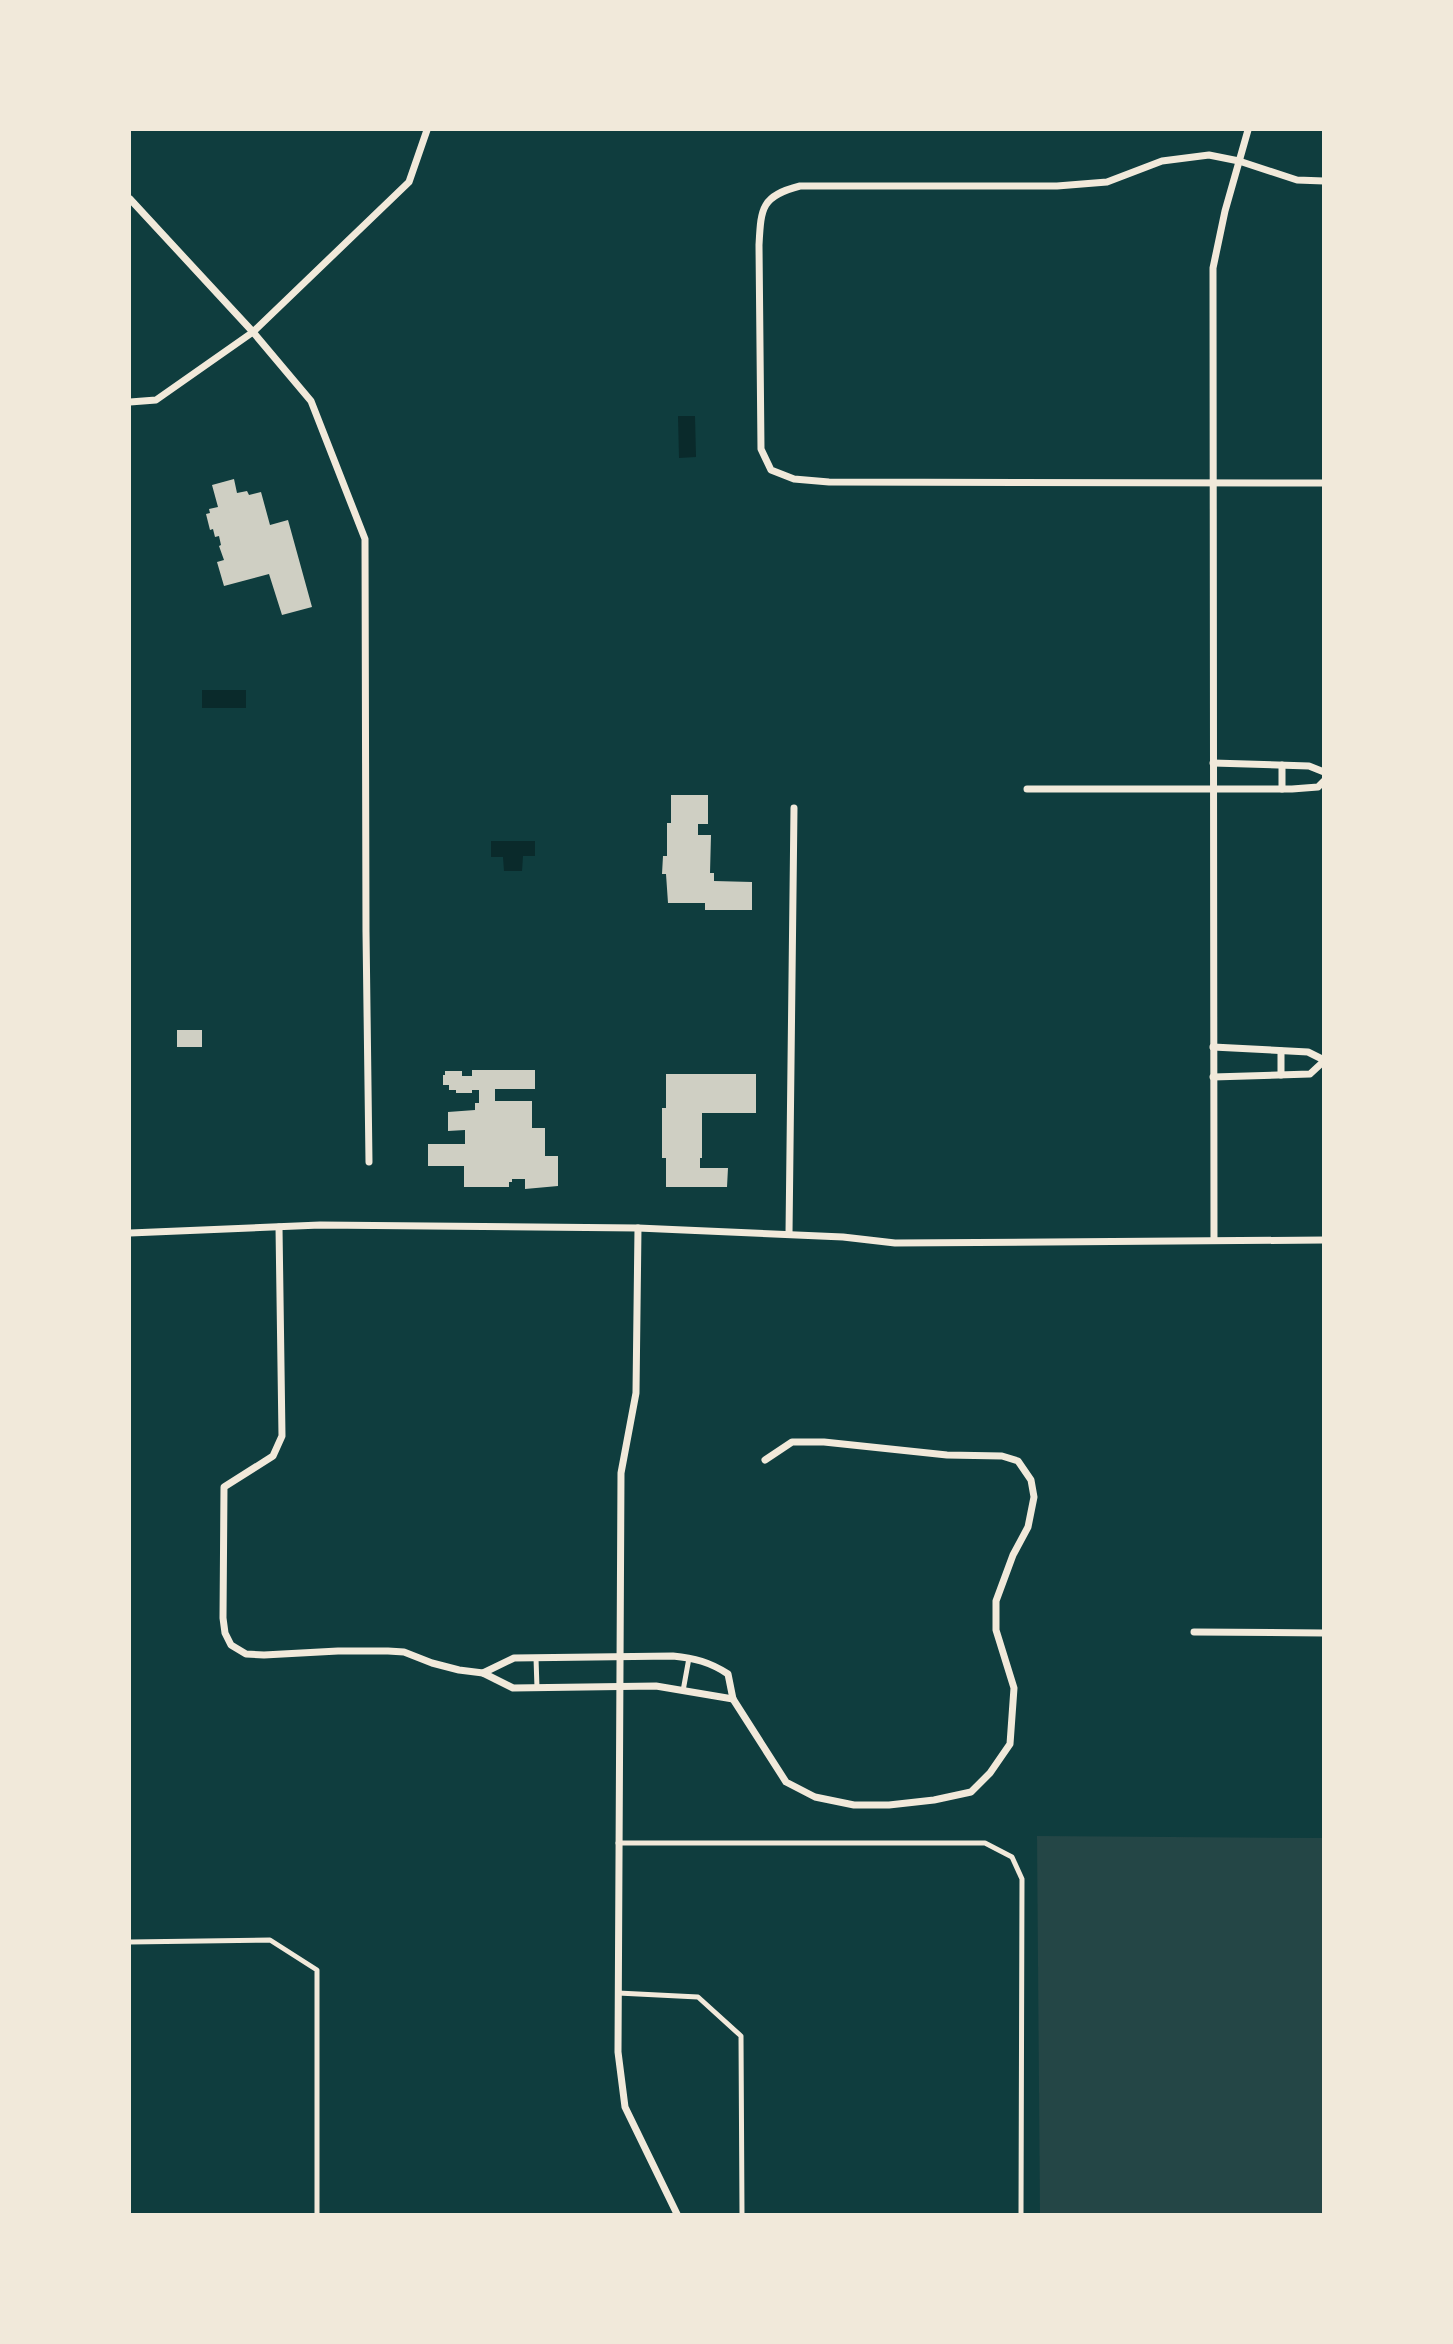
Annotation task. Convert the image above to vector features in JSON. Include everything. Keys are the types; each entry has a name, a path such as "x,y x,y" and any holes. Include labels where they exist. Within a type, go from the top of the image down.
{"street":[{"path":"130,402 156,400 253,332 409,181 427,130"},
{"path":"1214,1240 1213,268 1224,211 1248,130"},
{"path":"1324,181 1297,180 1239,161 1209,155 1162,161 1107,182 1057,186 800,186 783,190 767,201 760,219 761,449 771,471 794,479 829,482 1324,483"},
{"path":"130,199 253,332 311,401 365,539 369,1162"},
{"path":"1213,763 1309,766 1324,772"},
{"path":"1282,765 1282,789"},
{"path":"1027,789 1282,789 1318,787 1324,781"},
{"path":"789,1234 794,808"},
{"path":"1213,1047 1308,1052 1324,1061 1310,1074 1213,1077"},
{"path":"1281,1051 1281,1074"},
{"path":"130,1233 320,1225 638,1228 843,1237 895,1243 1324,1240"},
{"path":"279,1227 282,1436 273,1456 224,1487 223,1618 225,1633 231,1645 246,1654 264,1656 338,1651 404,1652 432,1663 483,1673 513,1688 656,1686 733,1699"},
{"path":"638,1228 636,1393 621,1473 618,2052 625,2107 677,2214"},
{"path":"483,1673 514,1658 690,1658 713,1664 728,1674 733,1699 786,1782 815,1797 854,1805 889,1805 934,1800 971,1792 990,1773 1010,1744 1014,1688 996,1630 996,1601 1013,1555 1028,1527 1034,1497 1031,1480 1018,1461 1002,1456 947,1455 824,1442 792,1442 765,1460"},
{"path":"1194,1632 1324,1633"}],"lane":[{"path":"536,1658 537,1688"},
{"path":"683,1691 690,1658"},
{"path":"618,1843 985,1843 1012,1857 1022,1879 1021,2214"},
{"path":"130,1942 270,1940 317,1970 317,2214"},
{"path":"618,1993 698,1997 741,2036 742,2214"}],"shaded area":[{"path":"678,416 695,416 696,457 679,458"},
{"path":"202,690 246,690 246,708 202,708"},
{"path":"491,841 535,841 535,856 523,856 522,871 504,871 503,857 491,857"},
{"path":"1037,1836 1323,1838 1323,2214 1040,2214"}],"building":[{"path":"234,479 237,493 247,491 249,495 261,492 270,525 288,520 312,607 282,615 269,574 224,586 217,562 224,560 219,536 215,537 213,529 210,530 206,514 210,513 209,509 218,507 212,485"},
{"path":"671,795 708,795 708,824 698,824 698,835 711,835 710,873 714,873 714,881 752,882 752,910 705,910 705,903 668,903 666,874 662,874 663,856 667,856 667,823 671,823"},
{"path":"177,1030 202,1030 202,1047 177,1047"},
{"path":"472,1070 535,1070 535,1089 495,1089 495,1101 532,1101 532,1128 545,1128 545,1156 558,1156 558,1186 525,1189 525,1179 512,1179 509,1187 464,1187 464,1166 428,1166 428,1144 465,1144 465,1130 448,1131 448,1112 475,1110 475,1103 479,1103 479,1090 456,1093 456,1090 449,1090 449,1085 443,1085 443,1075 445,1071 462,1071 462,1076 472,1076"},
{"path":"666,1074 756,1074 756,1113 702,1113 700,1168 728,1168 727,1187 666,1187 666,1158 662,1158 662,1108 666,1108"}]}
